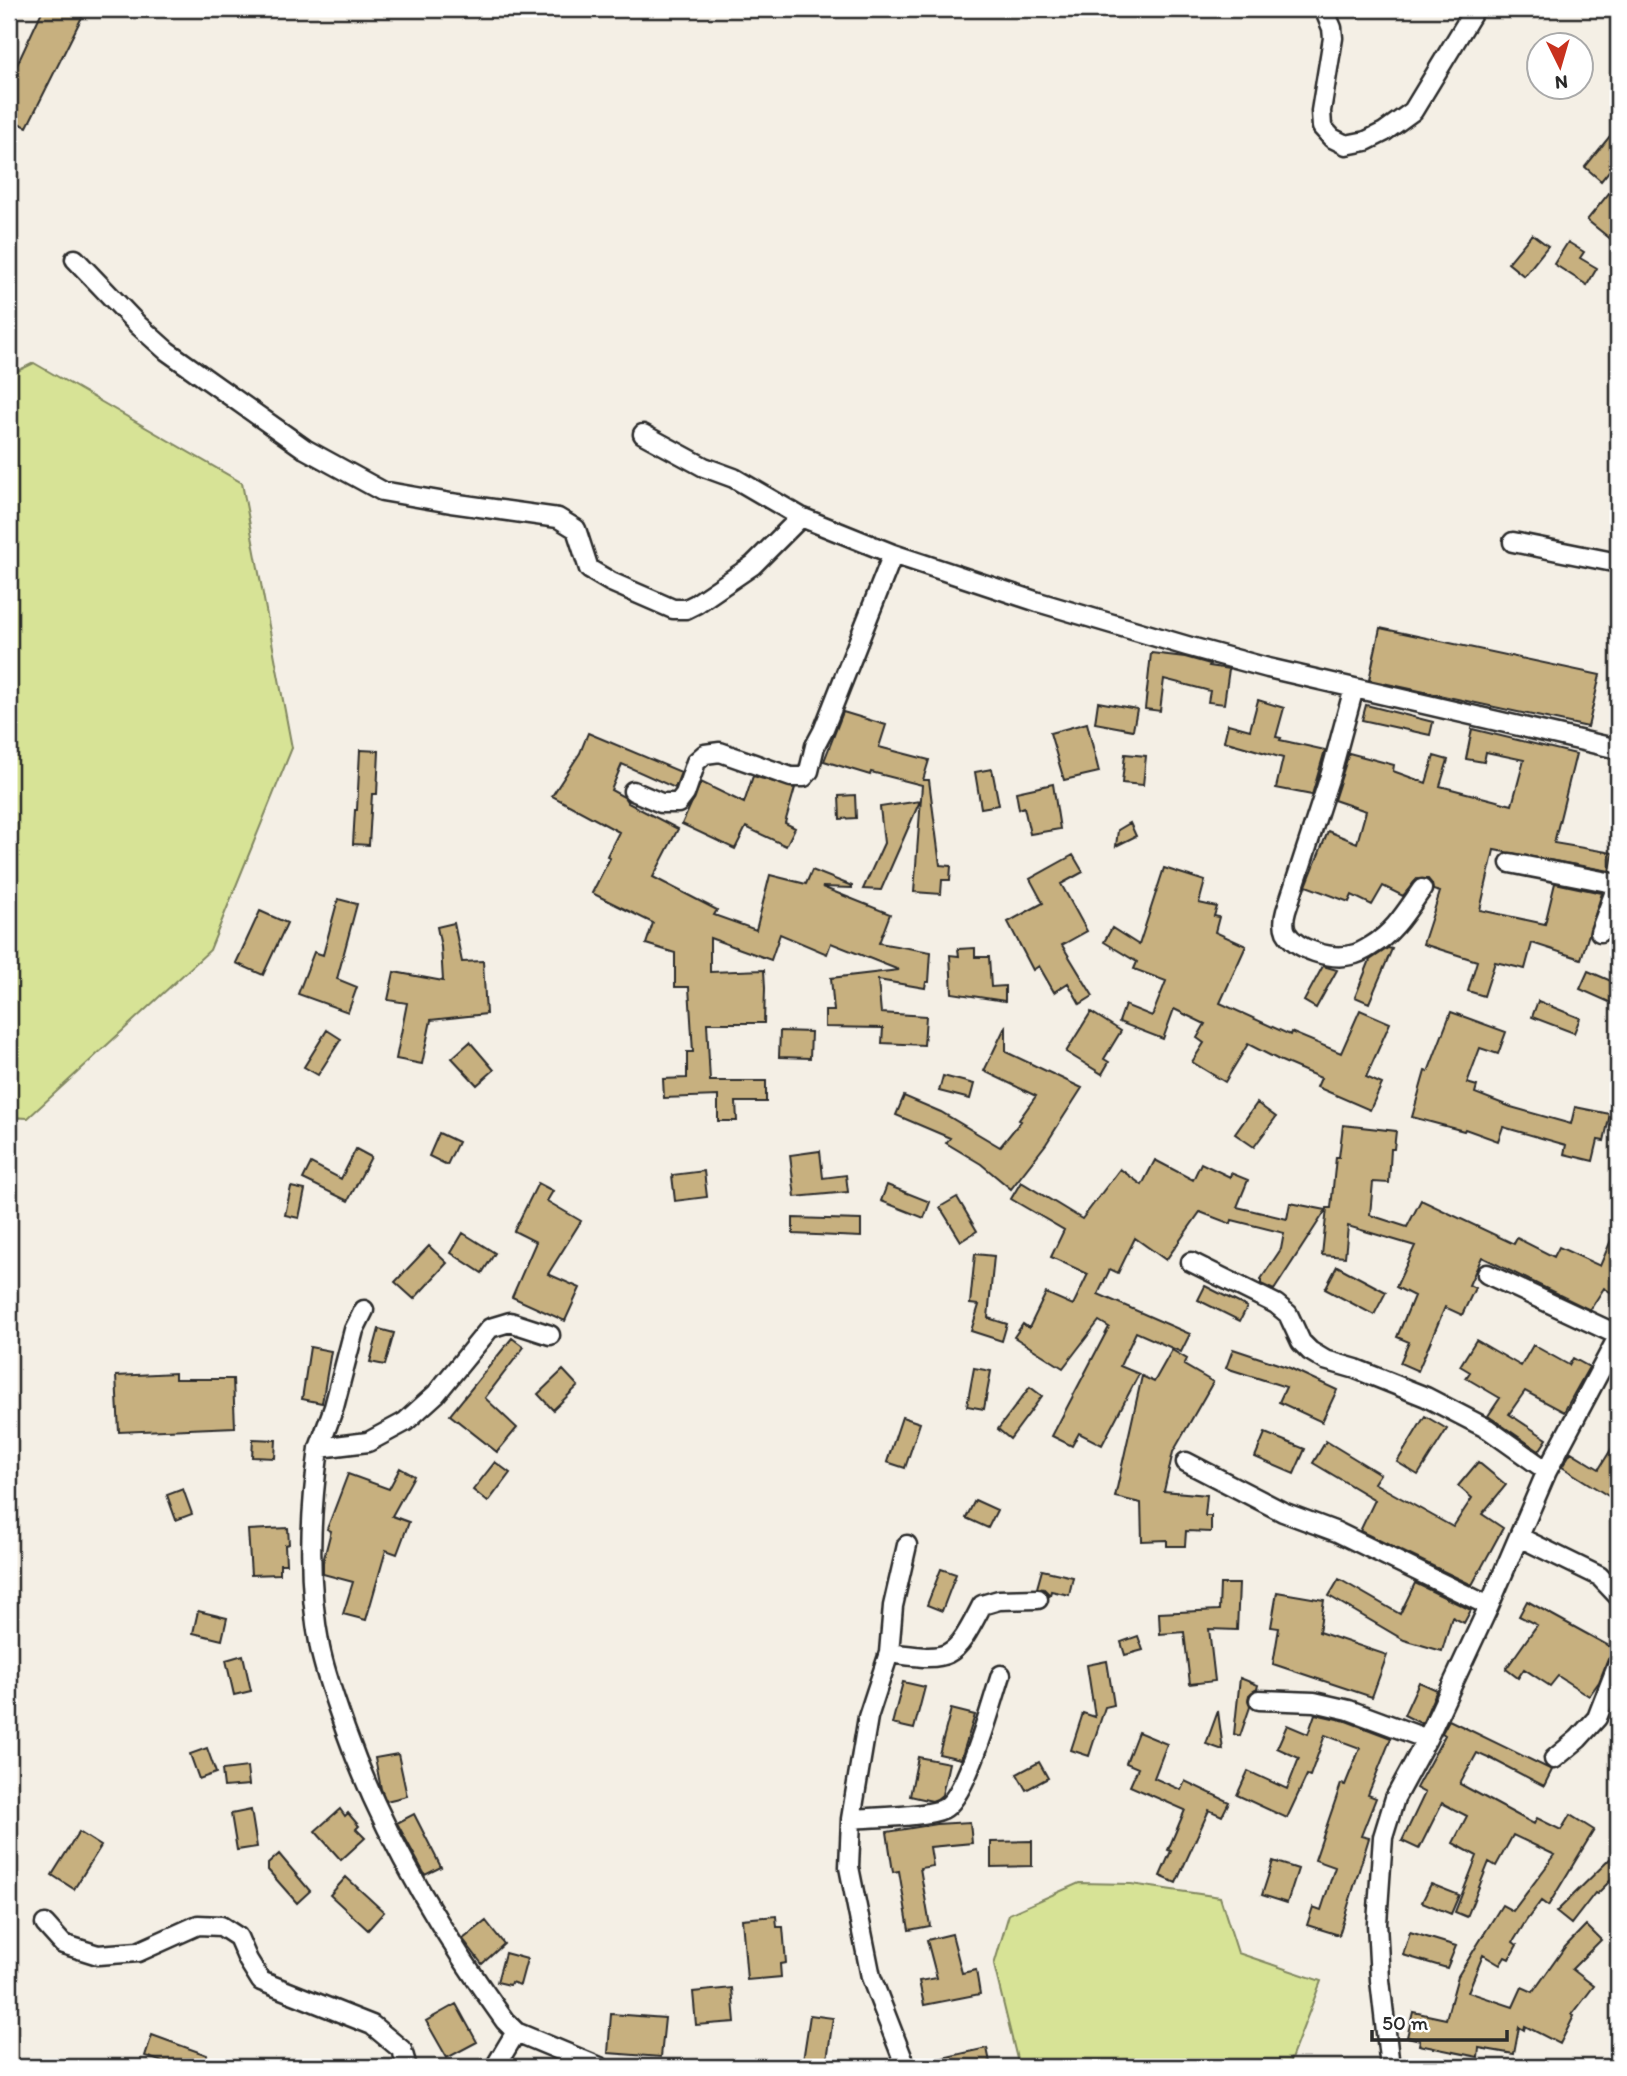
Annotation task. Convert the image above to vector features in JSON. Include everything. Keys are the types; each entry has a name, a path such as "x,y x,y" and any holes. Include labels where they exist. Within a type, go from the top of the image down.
{"street":[{"path":"1324,9 1333,38 1321,111 1322,127 1332,138 1346,145 1366,141 1384,132 1413,111 1475,9"},
{"path":"75,259 138,325 167,351 304,449 382,491 558,517 576,529 589,569 611,583 673,609 686,609 696,604 753,565 802,517"},
{"path":"643,434 704,467 734,478 802,517 893,554 1038,602 1187,646 1618,749"},
{"path":"1513,542 1618,563"},
{"path":"632,791 661,803 678,803 685,794 696,762 705,754 720,752 791,776 804,777 809,771 815,746 893,554"},
{"path":"1354,688 1331,773 1283,920 1286,931 1297,944 1334,957 1352,955 1373,946 1393,930 1422,889"},
{"path":"1510,863 1618,884 1600,932"},
{"path":"1191,1262 1276,1304 1288,1314 1301,1342 1325,1360 1356,1369 1426,1397 1488,1429 1547,1471"},
{"path":"1390,2067 1380,1980 1377,1923 1383,1837 1395,1798 1427,1739 1489,1606 1547,1471 1618,1336 1487,1274"},
{"path":"364,1310 354,1331 334,1407 319,1448 312,1498 311,1566 320,1647 329,1685 370,1795 430,1909 486,1995 516,2032 600,2067"},
{"path":"319,1448 368,1442 405,1422 436,1394 490,1328 510,1322 550,1335"},
{"path":"1185,1462 1283,1512 1337,1532 1489,1606"},
{"path":"1519,1536 1599,1576 1618,1596"},
{"path":"906,2067 871,1977 849,1867 851,1819 868,1717 889,1653 892,1606 907,1545"},
{"path":"889,1653 929,1658 947,1655 964,1640 982,1605 999,1600 1038,1599"},
{"path":"1555,1759 1597,1718 1618,1664"},
{"path":"851,1819 918,1814 944,1809 960,1793 1001,1675"},
{"path":"1259,1700 1314,1702 1349,1710 1427,1739"},
{"path":"46,1924 63,1944 98,1955 138,1952 198,1926 221,1926 238,1937 261,1981 372,2025 402,2050 407,2067"},
{"path":"495,2067 516,2032"}],"green space":[{"path":"34,363 242,483 292,748 210,950 28,1118 9,1117 9,375"},
{"path":"1079,1883 1131,1884 1220,1897 1238,1953 1321,1981 1288,2067 1019,2067 994,1965 1009,1914"}],"building":[{"path":"43,9 86,9 27,127 9,119 9,82"},
{"path":"1618,126 1618,160 1601,181 1585,167"},
{"path":"1618,182 1618,245 1587,220"},
{"path":"1532,234 1548,246 1524,276 1508,263"},
{"path":"1568,242 1584,252 1580,258 1597,268 1587,285 1554,264"},
{"path":"1380,628 1600,675 1588,727 1369,680"},
{"path":"1151,653 1185,657 1210,664 1209,666 1229,669 1224,704 1208,702 1210,691 1164,679 1160,711 1145,709"},
{"path":"1258,700 1284,708 1276,737 1281,738 1280,740 1325,750 1312,795 1276,788 1283,758 1224,741 1228,724 1250,730"},
{"path":"1098,702 1137,709 1133,730 1095,723"},
{"path":"1366,705 1433,722 1430,735 1362,720"},
{"path":"843,712 886,725 879,747 929,760 923,780 929,780 940,865 951,866 950,880 942,880 941,894 914,892 922,785 871,772 870,775 824,761"},
{"path":"1087,723 1099,772 1064,780 1050,733"},
{"path":"1472,729 1576,754 1554,843 1613,853 1610,871 1494,850 1480,910 1545,924 1555,883 1602,893 1581,959 1532,943 1525,969 1495,962 1484,996 1468,991 1477,961 1423,944 1440,892 1433,890 1428,879 1417,879 1403,896 1383,886 1372,905 1352,895 1349,902 1306,886 1328,831 1357,843 1366,811 1334,800 1349,753 1394,765 1393,771 1426,783 1434,756 1448,760 1440,786 1512,805 1524,760 1486,752 1484,762 1466,759"},
{"path":"588,733 681,772 675,788 622,764 611,790 624,797 628,803 678,829 653,877 717,910 714,915 756,930 770,875 806,884 812,870 852,888 822,887 890,914 879,943 931,952 929,982 926,982 925,988 878,980 881,1013 926,1016 924,1045 882,1043 883,1028 825,1027 825,1011 834,1011 831,978 899,970 831,943 827,954 780,934 771,960 710,938 710,972 764,970 765,988 764,1023 707,1023 710,1081 766,1081 766,1102 736,1102 737,1121 718,1121 718,1096 664,1098 663,1079 687,1078 687,1052 693,1052 689,987 675,987 675,953 646,944 653,923 592,893 610,858 607,856 619,832 552,796 580,753"},
{"path":"360,750 379,751 377,794 372,794 369,845 353,844"},
{"path":"1125,754 1146,756 1143,785 1122,783"},
{"path":"992,769 999,805 981,808 975,772"},
{"path":"753,776 795,788 785,823 795,828 786,846 746,827 735,849 682,824 701,782 744,803"},
{"path":"1053,784 1060,829 1030,834 1024,807 1019,809 1016,792"},
{"path":"855,795 856,818 840,819 839,796"},
{"path":"920,801 881,890 863,889 884,843 880,807"},
{"path":"1130,823 1136,836 1116,846 1118,830"},
{"path":"1073,855 1083,872 1061,884 1087,931 1062,945 1093,996 1080,1004 1068,983 1054,992 1039,966 1033,970 1008,922 1043,903 1030,879"},
{"path":"1164,868 1205,881 1199,903 1217,907 1214,916 1219,917 1215,932 1246,946 1220,1003 1290,1035 1291,1032 1341,1053 1360,1010 1390,1023 1366,1077 1382,1084 1370,1110 1317,1087 1321,1078 1248,1044 1225,1082 1192,1062 1204,1043 1197,1038 1205,1024 1174,1009 1163,1039 1119,1022 1125,1005 1152,1016 1166,981 1134,969 1137,962 1104,942 1112,928 1139,945"},
{"path":"338,899 357,904 337,979 357,987 348,1012 298,994 314,952 323,955"},
{"path":"260,911 287,923 263,975 236,963"},
{"path":"454,923 462,962 483,961 486,1014 431,1020 422,1064 396,1059 407,1003 388,1000 394,972 443,981 437,927"},
{"path":"975,948 975,957 989,957 991,987 1005,986 1005,1001 952,993 950,955 959,956 958,949"},
{"path":"1388,948 1392,949 1369,1003 1355,997 1370,960"},
{"path":"1323,966 1337,970 1316,1008 1304,1001"},
{"path":"1588,971 1618,984 1618,1006 1580,989"},
{"path":"1538,1001 1580,1018 1574,1033 1532,1017"},
{"path":"1091,1012 1121,1031 1104,1059 1109,1062 1102,1074 1066,1052"},
{"path":"1451,1012 1506,1032 1498,1054 1480,1048 1467,1083 1477,1086 1475,1093 1511,1107 1571,1124 1575,1107 1610,1114 1604,1141 1598,1140 1593,1161 1564,1154 1566,1145 1503,1127 1498,1141 1465,1129 1464,1131 1412,1117 1425,1071 1428,1072"},
{"path":"1006,1025 1006,1052 1082,1088 1046,1144 1011,1189 981,1164 946,1143 950,1138 896,1115 904,1096 941,1112 1000,1147 1021,1121 1019,1120 1036,1096 984,1071"},
{"path":"327,1030 341,1039 318,1075 304,1067"},
{"path":"780,1031 811,1032 810,1058 779,1057"},
{"path":"470,1042 494,1070 477,1085 452,1058"},
{"path":"943,1076 974,1084 970,1099 939,1091"},
{"path":"1257,1103 1276,1117 1254,1147 1235,1134"},
{"path":"1343,1125 1396,1131 1394,1149 1391,1149 1389,1183 1373,1182 1370,1215 1407,1227 1421,1200 1514,1244 1517,1238 1554,1257 1559,1247 1600,1266 1618,1224 1618,1283 1612,1293 1604,1288 1590,1310 1482,1257 1469,1285 1475,1288 1462,1315 1445,1307 1418,1371 1400,1363 1409,1342 1397,1337 1414,1296 1396,1287 1415,1246 1348,1226 1345,1257 1322,1255 1327,1208 1331,1208 1336,1157 1339,1157"},
{"path":"439,1133 458,1142 447,1165 429,1156"},
{"path":"356,1149 371,1157 348,1201 303,1179 311,1163 341,1179"},
{"path":"820,1151 823,1178 846,1175 848,1192 795,1197 790,1155"},
{"path":"1155,1160 1193,1180 1201,1163 1230,1177 1231,1173 1248,1180 1237,1207 1287,1219 1290,1203 1326,1210 1274,1290 1261,1284 1261,1279 1281,1249 1284,1233 1232,1220 1231,1224 1200,1212 1166,1260 1135,1238 1118,1273 1110,1269 1098,1294 1190,1334 1181,1352 1136,1332 1120,1366 1139,1374 1102,1445 1079,1433 1072,1446 1052,1436 1109,1327 1099,1321 1063,1368 1014,1337 1023,1324 1029,1328 1046,1293 1073,1305 1088,1274 1051,1257 1064,1230 1011,1199 1021,1182 1082,1219 1120,1169 1142,1185"},
{"path":"704,1171 707,1197 675,1201 672,1175"},
{"path":"538,1183 553,1191 547,1201 581,1221 548,1274 580,1288 565,1321 512,1297 536,1242 514,1231"},
{"path":"887,1185 930,1202 924,1218 881,1201"},
{"path":"291,1187 305,1190 299,1218 285,1215"},
{"path":"957,1197 977,1231 961,1241 940,1207"},
{"path":"793,1218 861,1220 861,1237 793,1234"},
{"path":"463,1233 495,1253 482,1273 451,1253"},
{"path":"429,1246 447,1263 414,1299 395,1282"},
{"path":"975,1254 994,1256 988,1318 1007,1324 1002,1341 971,1331 979,1305 970,1304"},
{"path":"1337,1266 1386,1292 1374,1315 1325,1289"},
{"path":"1205,1286 1247,1307 1240,1321 1198,1300"},
{"path":"379,1329 394,1333 385,1365 370,1362"},
{"path":"512,1338 524,1347 485,1398 517,1428 497,1452 450,1415"},
{"path":"1476,1340 1521,1366 1533,1345 1569,1365 1573,1358 1589,1367 1564,1412 1525,1391 1509,1414 1547,1439 1539,1451 1488,1416 1500,1398 1466,1378 1470,1372 1460,1366"},
{"path":"310,1347 331,1351 322,1403 302,1399"},
{"path":"1233,1349 1290,1368 1337,1390 1322,1422 1279,1402 1286,1387 1226,1368"},
{"path":"1172,1350 1187,1359 1184,1365 1213,1382 1173,1452 1164,1491 1207,1495 1205,1516 1211,1516 1211,1532 1186,1531 1185,1546 1167,1546 1167,1540 1142,1541 1141,1503 1115,1497 1142,1376 1154,1382"},
{"path":"974,1368 991,1371 984,1409 967,1406"},
{"path":"563,1370 578,1386 553,1410 538,1394"},
{"path":"175,1373 175,1379 233,1379 235,1427 119,1432 116,1376"},
{"path":"1030,1387 1042,1396 1010,1439 998,1429"},
{"path":"1425,1416 1447,1429 1418,1475 1397,1462"},
{"path":"902,1417 920,1423 905,1468 887,1462"},
{"path":"1265,1433 1305,1449 1294,1474 1255,1457"},
{"path":"1618,1438 1618,1502 1562,1467 1571,1452 1599,1469"},
{"path":"253,1439 276,1440 275,1458 252,1457"},
{"path":"1326,1441 1380,1474 1374,1483 1453,1527 1472,1498 1458,1486 1478,1462 1506,1485 1482,1514 1503,1528 1472,1585 1360,1531 1375,1500 1313,1463"},
{"path":"495,1462 510,1473 488,1502 473,1490"},
{"path":"400,1468 414,1476 392,1516 409,1522 397,1554 386,1550 366,1620 343,1614 353,1582 323,1574 323,1562 331,1531 327,1529 348,1474 389,1489"},
{"path":"183,1489 192,1514 176,1520 167,1495"},
{"path":"975,1500 997,1510 988,1528 966,1518"},
{"path":"288,1528 286,1564 280,1564 280,1574 251,1575 248,1530"},
{"path":"941,1569 956,1574 942,1611 927,1605"},
{"path":"1042,1570 1073,1577 1069,1595 1051,1591 1050,1595 1044,1589 1037,1588"},
{"path":"1339,1579 1400,1614 1415,1583 1471,1610 1464,1623 1452,1617 1442,1651 1404,1640 1329,1596"},
{"path":"1220,1584 1239,1584 1237,1630 1209,1629 1215,1681 1190,1684 1184,1632 1160,1634 1159,1613 1219,1610"},
{"path":"1277,1592 1324,1600 1319,1632 1387,1655 1372,1697 1273,1664 1279,1628 1271,1627"},
{"path":"1527,1601 1618,1651 1608,1659 1599,1682 1589,1696 1558,1676 1550,1686 1524,1669 1518,1678 1506,1669 1537,1625 1519,1616"},
{"path":"198,1611 227,1618 222,1640 193,1633"},
{"path":"1138,1636 1143,1650 1125,1655 1121,1642"},
{"path":"243,1655 251,1691 234,1695 226,1660"},
{"path":"1107,1661 1114,1705 1105,1707 1089,1756 1071,1750 1083,1713 1095,1717 1087,1665"},
{"path":"1240,1678 1258,1685 1249,1695 1250,1707 1240,1736 1234,1734"},
{"path":"903,1682 925,1687 914,1729 892,1724"},
{"path":"1419,1682 1437,1690 1422,1724 1404,1715"},
{"path":"951,1709 975,1715 961,1759 939,1754"},
{"path":"1218,1711 1223,1750 1206,1744"},
{"path":"1315,1714 1346,1721 1391,1738 1368,1795 1376,1798 1361,1836 1369,1838 1339,1935 1307,1925 1313,1907 1321,1910 1335,1867 1315,1860 1341,1784 1345,1785 1360,1748 1325,1735 1310,1776 1307,1775 1287,1818 1237,1795 1248,1771 1287,1789 1299,1758 1277,1748 1287,1725 1308,1734"},
{"path":"1449,1720 1552,1770 1544,1786 1477,1753 1460,1784 1534,1824 1537,1818 1561,1830 1570,1815 1594,1830 1548,1906 1541,1901 1526,1921 1513,1942 1517,1945 1509,1959 1505,1957 1500,1965 1483,1955 1468,1992 1513,2007 1522,1987 1533,1992 1565,1947 1586,1925 1601,1940 1572,1969 1594,1986 1572,2015 1574,2016 1560,2044 1525,2026 1524,2030 1519,2027 1514,2054 1479,2048 1478,2057 1419,2045 1420,2040 1407,2037 1413,2012 1446,2019 1458,1976 1502,1905 1513,1911 1555,1855 1513,1835 1496,1866 1489,1862 1467,1917 1455,1912 1477,1856 1453,1843 1467,1816 1442,1803 1419,1849 1402,1841 1425,1793 1416,1788 1445,1735 1442,1733"},
{"path":"1138,1732 1167,1744 1154,1778 1181,1790 1185,1781 1229,1802 1222,1816 1209,1810 1176,1883 1160,1876 1185,1810 1130,1786 1138,1768 1126,1763"},
{"path":"207,1748 216,1773 199,1779 190,1754"},
{"path":"398,1754 407,1796 386,1801 375,1758"},
{"path":"918,1757 949,1763 942,1795 932,1801 910,1796"},
{"path":"1039,1762 1048,1778 1026,1790 1017,1774"},
{"path":"247,1767 249,1785 224,1787 222,1770"},
{"path":"340,1809 345,1816 348,1813 359,1826 356,1829 365,1838 341,1860 315,1831"},
{"path":"251,1810 257,1847 237,1850 231,1814"},
{"path":"414,1814 441,1867 425,1875 397,1823"},
{"path":"970,1822 972,1843 930,1847 933,1866 920,1868 930,1926 909,1930 899,1871 893,1872 887,1832"},
{"path":"79,1832 101,1846 74,1889 52,1875"},
{"path":"1032,1841 1032,1866 991,1867 991,1842"},
{"path":"1618,1851 1618,1873 1595,1893 1571,1924 1556,1912"},
{"path":"279,1854 310,1891 297,1903 268,1870 268,1864"},
{"path":"1273,1861 1298,1869 1287,1903 1262,1895"},
{"path":"346,1877 384,1912 368,1930 330,1895"},
{"path":"1431,1884 1459,1895 1451,1914 1422,1902"},
{"path":"776,1916 777,1927 783,1927 786,1963 780,1964 781,1977 747,1980 742,1919"},
{"path":"486,1921 504,1944 482,1964 463,1939"},
{"path":"1410,1932 1456,1946 1447,1968 1403,1955"},
{"path":"952,1934 962,1973 976,1970 980,1994 924,2005 919,1981 937,1978 927,1940"},
{"path":"505,1953 527,1959 520,1985 497,1982"},
{"path":"732,1988 735,2022 696,2025 693,1992"},
{"path":"456,2004 477,2042 447,2058 426,2021"},
{"path":"611,2014 665,2018 661,2057 608,2053"},
{"path":"810,2015 833,2018 826,2067 802,2067"},
{"path":"152,2035 207,2055 202,2067 177,2067 145,2056"},
{"path":"987,2048 991,2067 929,2067 929,2061"}]}
